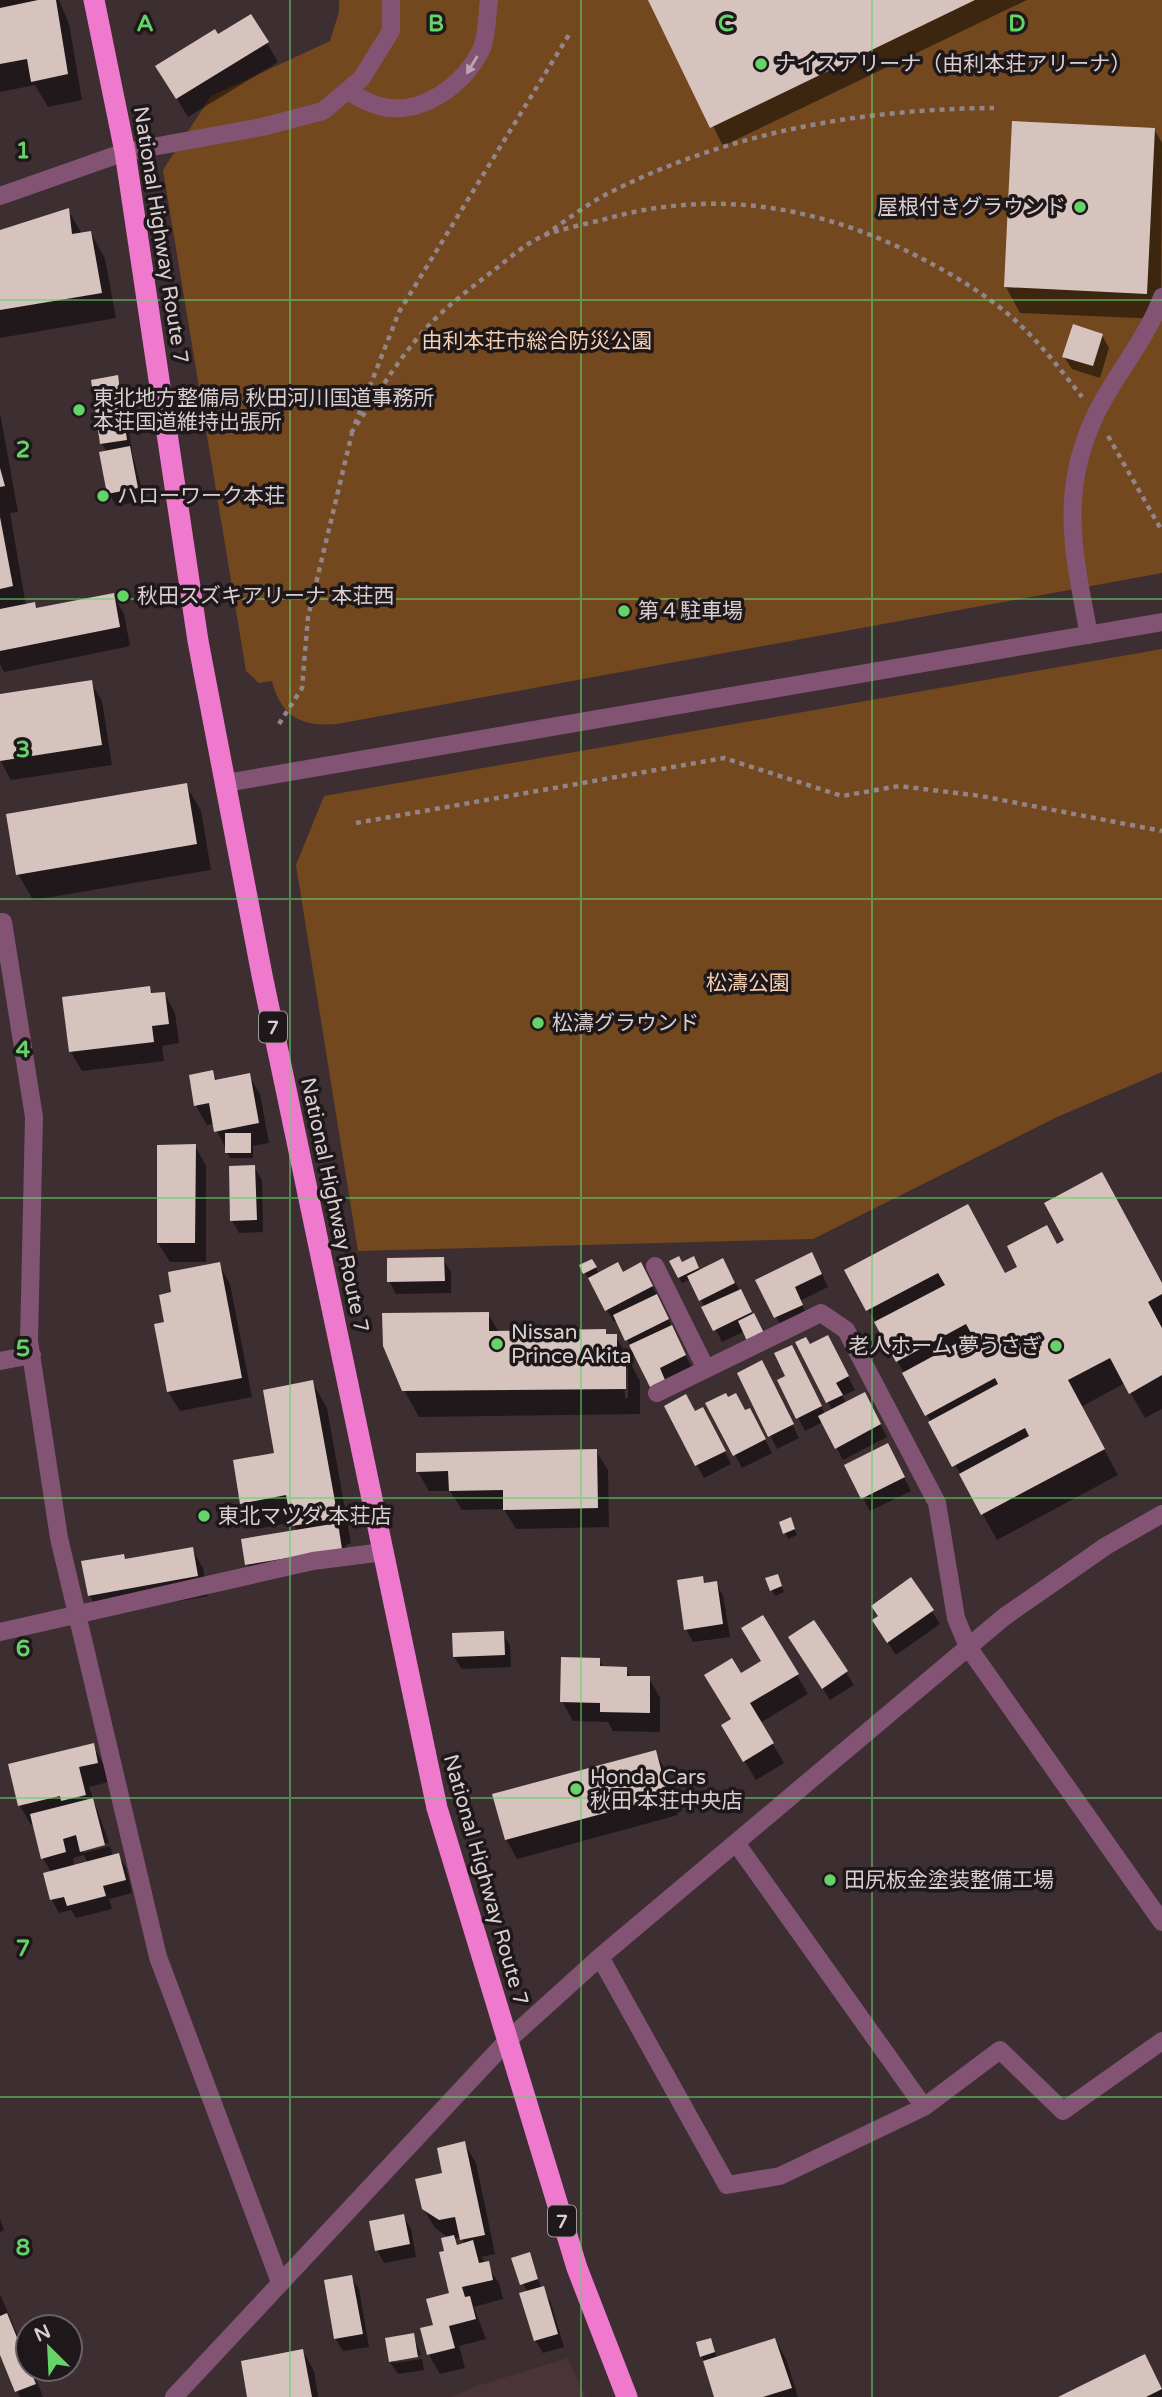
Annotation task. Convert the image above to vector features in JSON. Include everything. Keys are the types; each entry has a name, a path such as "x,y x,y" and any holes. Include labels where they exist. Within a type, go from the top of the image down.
{"highway":[{"name":"National Highway Route 7","path":"94,0 125,152 198,641 262,975 437,1808 506,2042 577,2268 627,2397"}],"street":[{"path":"0,196 125,152 262,127 323,111 361,79 391,31 391,0"},
{"path":"347,91 378,106 398,107 435,99 463,79 483,46 489,0"},
{"path":"1089,635 1070,528 1072,502 1083,447 1096,414 1162,297"},
{"path":"226,783 1162,622"},
{"path":"4,922 34,1117 32,1355 59,1538 158,1957 279,2282"},
{"path":"654,1266 706,1369"},
{"path":"657,1393 821,1313 846,1330 937,1503 956,1618 968,1647 1162,1922"},
{"path":"0,1361 32,1355"},
{"path":"174,2397 506,2042 600,1957 1004,1617 1106,1546 1162,1514"},
{"path":"0,1632 313,1561 383,1552"},
{"path":"736,1843 924,2107"},
{"path":"600,1957 727,2186 780,2176 924,2107 1000,2050 1063,2111 1162,2041"}],"path":[{"path":"279,724 302,688 308,617 352,433 399,312 570,33"},
{"path":"352,433 394,370 428,326 489,274 601,197 667,168 743,141 822,121 903,111 994,108"},
{"path":"541,237 644,208 699,202 741,203 789,209 875,235 929,262 997,306 1048,352 1096,414 1162,531"},
{"path":"356,823 724,758 842,796 899,786 981,796 1162,831"}],"shaded area":[{"path":"568,2358 585,2397 451,2397 477,2386"}],"green space":[{"name":"由利本荘市総合防災公園","path":"339,0 1162,0 1162,573 337,724 313,724 295,717 281,703 272,681 259,683 246,671 163,170 211,96 330,41 339,12"},
{"name":"松濤公園","path":"1162,649 1162,1072 1057,1117 813,1239 358,1251 296,865 324,796"}],"building":[{"path":"38,0 56,0 68,74 31,82 27,59 0,64 0,8"},
{"name":"ナイスアリーナ（由利本荘アリーナ）","path":"648,0 975,0 710,128"},
{"path":"251,14 269,42 176,99 155,66 215,29 218,34"},
{"name":"屋根付きグラウンド","path":"1012,121 1155,128 1147,294 1004,287"},
{"path":"69,208 72,234 91,231 102,293 0,310 0,230"},
{"path":"1073,324 1103,334 1093,366 1062,357"},
{"path":"118,375 127,440 100,444 91,380"},
{"path":"130,446 138,488 107,494 99,452"},
{"path":"0,468 5,486 0,487"},
{"path":"0,517 13,586 0,589"},
{"path":"114,593 120,627 0,651 0,609 35,602 36,608"},
{"path":"92,680 102,745 0,761 0,694"},
{"path":"187,783 197,844 16,875 6,814"},
{"path":"150,986 151,993 165,992 169,1024 152,1026 154,1042 69,1052 62,997"},
{"path":"213,1070 215,1080 250,1073 259,1123 214,1132 209,1103 194,1106 189,1075"},
{"path":"225,1133 251,1133 251,1153 225,1153"},
{"path":"196,1144 195,1243 157,1243 157,1145"},
{"path":"255,1165 257,1220 230,1221 229,1166"},
{"name":"老人ホーム 夢うさぎ","path":"1102,1172 1162,1283 1162,1294 1148,1302 1162,1328 1162,1375 1129,1394 1110,1358 1068,1380 1105,1449 981,1515 959,1474 1029,1436 1025,1428 952,1467 928,1422 998,1384 995,1378 925,1416 902,1373 972,1335 966,1324 896,1362 874,1322 945,1285 938,1273 866,1311 844,1270 968,1204 1005,1273 1017,1267 1007,1246 1047,1225 1057,1244 1064,1240 1044,1203"},
{"path":"812,1252 822,1274 795,1287 803,1305 774,1318 755,1280"},
{"path":"679,1256 682,1262 694,1256 699,1268 678,1278 669,1261"},
{"path":"444,1257 445,1281 387,1282 387,1258"},
{"path":"723,1258 735,1283 699,1301 687,1276"},
{"path":"592,1259 597,1267 583,1274 579,1265"},
{"path":"220,1262 242,1378 167,1392 154,1324 164,1322 159,1295 171,1292 168,1272"},
{"path":"618,1262 623,1272 641,1262 653,1286 605,1311 588,1278"},
{"path":"741,1289 752,1312 713,1331 701,1307"},
{"path":"657,1294 669,1319 625,1341 613,1315"},
{"path":"489,1312 489,1331 606,1329 606,1334 617,1334 617,1354 626,1354 626,1389 402,1391 383,1346 382,1313"},
{"path":"754,1313 764,1333 747,1341 738,1321"},
{"path":"672,1325 686,1355 660,1368 665,1380 650,1387 629,1345"},
{"path":"828,1335 849,1376 836,1383 843,1395 826,1403 795,1342 806,1337 810,1344"},
{"path":"792,1345 822,1406 796,1419 777,1380 785,1376 774,1353"},
{"path":"762,1360 794,1424 768,1437 737,1373"},
{"path":"313,1380 338,1518 292,1526 286,1495 240,1504 233,1460 274,1453 263,1390"},
{"path":"865,1392 881,1424 835,1449 818,1416"},
{"path":"726,1393 728,1397 736,1393 745,1410 750,1408 766,1439 733,1456 705,1403"},
{"path":"686,1394 695,1411 703,1407 726,1451 695,1466 664,1406"},
{"path":"888,1443 905,1477 861,1499 844,1465"},
{"path":"597,1449 598,1508 503,1510 503,1490 449,1491 448,1471 416,1472 416,1453"},
{"path":"791,1517 795,1529 783,1534 779,1522"},
{"path":"338,1523 342,1549 245,1565 241,1539"},
{"path":"193,1547 198,1576 88,1596 81,1561 124,1554 125,1559"},
{"path":"778,1574 782,1586 770,1591 765,1578"},
{"path":"703,1576 704,1583 717,1581 723,1624 684,1630 677,1580"},
{"path":"911,1577 934,1610 887,1643 872,1620 878,1616 871,1606"},
{"path":"763,1615 799,1674 750,1703 774,1743 743,1762 721,1725 731,1719 704,1675 732,1658 741,1673 761,1661 741,1628"},
{"path":"814,1620 848,1671 822,1689 788,1637"},
{"path":"504,1631 505,1655 453,1657 452,1633"},
{"path":"561,1657 600,1658 600,1666 627,1667 627,1676 650,1676 650,1713 600,1712 600,1703 560,1702"},
{"path":"94,1743 98,1763 79,1767 86,1795 61,1801 60,1796 18,1806 8,1764"},
{"path":"656,1750 668,1796 505,1840 492,1794"},
{"path":"93,1798 105,1845 80,1852 76,1835 63,1839 66,1852 41,1859 30,1814"},
{"path":"119,1853 126,1880 103,1886 106,1896 67,1906 64,1897 50,1900 43,1873"},
{"path":"465,2141 485,2235 460,2240 455,2217 439,2220 422,2209 415,2179 442,2173 437,2148"},
{"path":"404,2214 410,2244 375,2251 369,2221"},
{"path":"454,2235 457,2245 473,2240 479,2263 489,2261 493,2280 462,2287 465,2297 470,2296 476,2319 449,2326 455,2348 427,2355 420,2328 433,2325 426,2299 449,2293 439,2252 444,2251 441,2238"},
{"path":"530,2252 538,2279 520,2285 511,2258"},
{"path":"352,2275 363,2334 334,2339 324,2280"},
{"path":"544,2286 558,2334 534,2341 519,2293"},
{"path":"7,2313 14,2330 14,2383 36,2384 15,2392 0,2355 0,2316"},
{"path":"414,2333 418,2357 389,2362 385,2338"},
{"path":"711,2338 715,2352 700,2357 696,2342"},
{"path":"775,2338 792,2388 763,2397 714,2397 703,2361"},
{"path":"303,2349 312,2397 247,2397 241,2361"},
{"path":"1145,2354 1162,2389 1146,2397 1058,2397"}],"place":[{"name":"ナイスアリーナ（由利本荘アリーナ）","path":"761,64"},
{"name":"屋根付きグラウンド","path":"1080,207"},
{"name":"東北地方整備局 秋田河川国道事務所 本荘国道維持出張所","path":"79,410"},
{"name":"ハローワーク本荘","path":"103,496"},
{"name":"秋田スズキアリーナ 本荘西","path":"123,596"},
{"name":"第４駐車場","path":"624,611"},
{"name":"松濤グラウンド","path":"538,1023"},
{"name":"Nissan Prince Akita","path":"497,1344"},
{"name":"老人ホーム 夢うさぎ","path":"1056,1346"},
{"name":"東北マツダ 本荘店","path":"204,1516"},
{"name":"Honda Cars 秋田 本荘中央店","path":"576,1789"},
{"name":"田尻板金塗装整備工場","path":"830,1880"}]}
